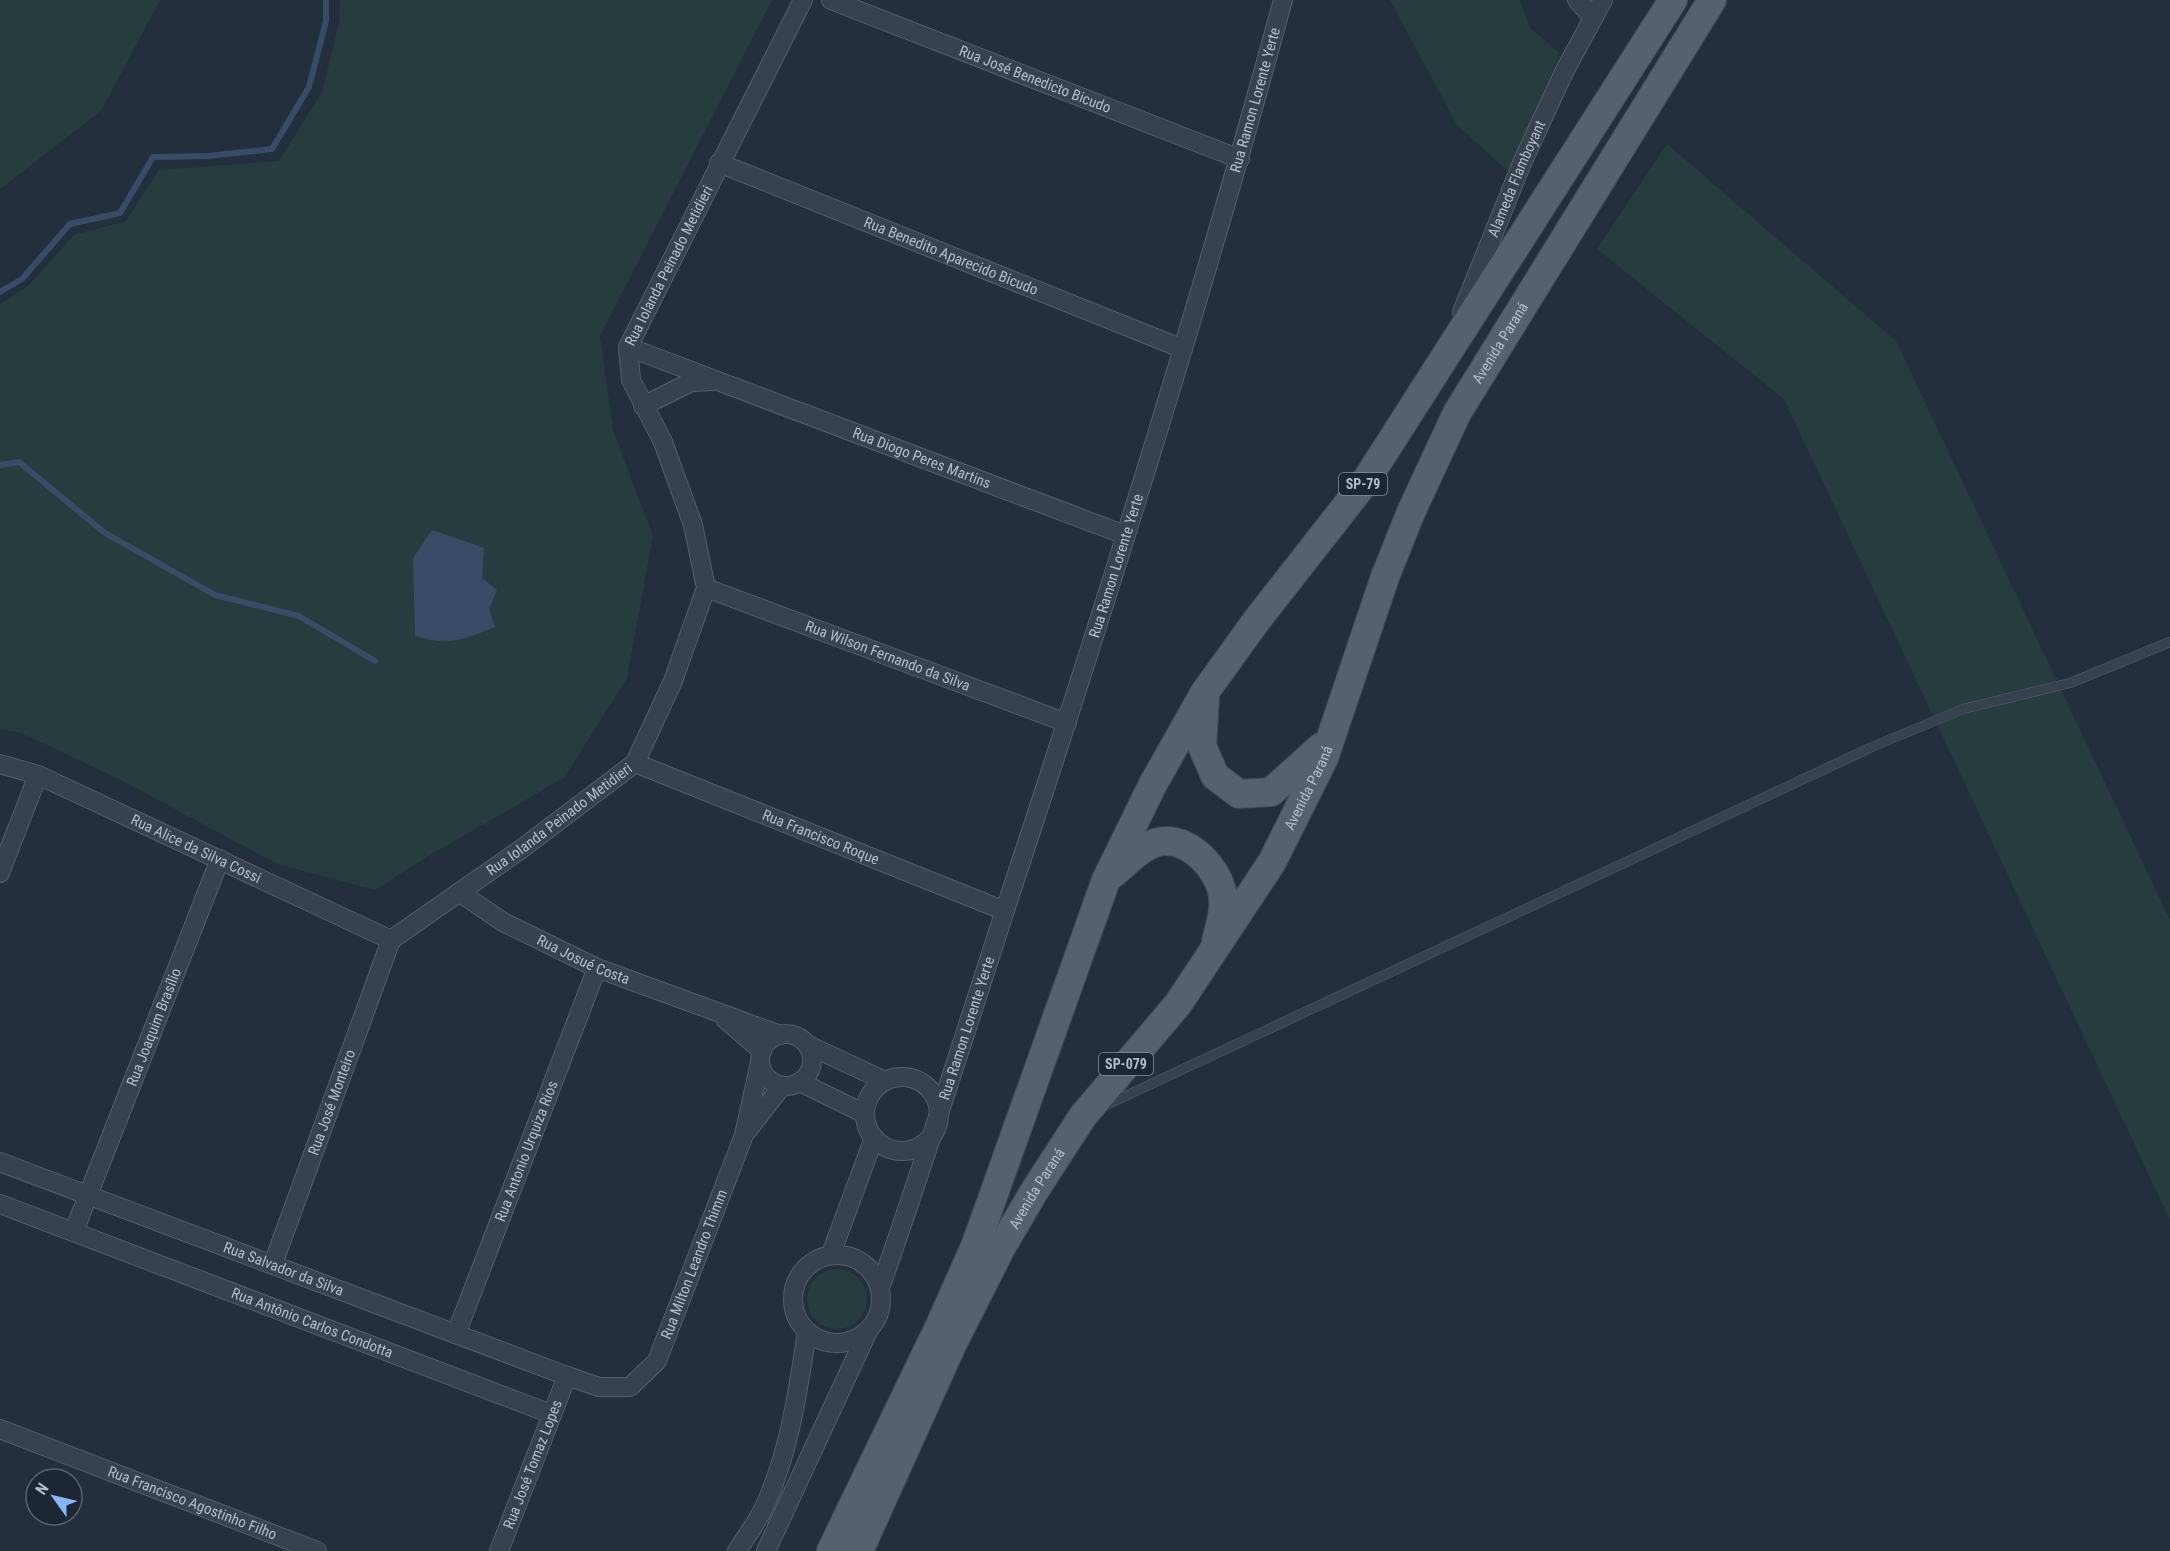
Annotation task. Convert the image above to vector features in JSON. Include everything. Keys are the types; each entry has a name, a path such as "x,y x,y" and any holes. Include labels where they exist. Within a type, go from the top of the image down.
{"main road":[{"name":"Avenida Paraná","path":"831,1551 942,1323 976,1244 1106,880 1153,784 1205,692 1257,620 1365,482 1673,0"},
{"name":"Avenida Paraná","path":"859,1551 952,1344 1001,1248 1083,1116 1178,1005 1272,862 1333,735 1385,577 1411,512 1457,413 1712,0"},
{"path":"1205,692 1202,746 1215,776 1239,794 1271,792 1333,735"},
{"path":"1106,880 1143,849 1167,841 1191,849 1211,867 1222,892 1221,921 1212,955"}],"street":[{"name":"Rua Iolanda Peinado Metidieri","path":"391,940 635,763 673,681 706,588 693,525 663,442 631,380 628,346 803,0"},
{"name":"Rua José Benedicto Bicudo","path":"831,0 1240,159"},
{"name":"Rua Ramon Lorente Yerte","path":"880,1288 937,1127 1067,723 1240,159 1283,0"},
{"path":"1577,0 1592,17"},
{"name":"Alameda Flamboyant","path":"1442,361 1522,163 1592,17 1603,0"},
{"name":"Rua Benedito Aparecido Bicudo","path":"719,163 1183,349"},
{"name":"Rua Diogo Peres Martins","path":"628,346 1125,535"},
{"name":"Rua Diogo Peres Martins","path":"643,406 691,382 717,380"},
{"path":"663,442 660,419 672,391"},
{"name":"Rua Wilson Fernando da Silva","path":"706,588 1067,723"},
{"name":"Rua Francisco Roque","path":"635,763 1005,911"},
{"name":"Rua Alice da Silva Cossi","path":"0,764 38,775 391,940"},
{"path":"0,873 38,775"},
{"name":"Rua Joaquim Brasílio","path":"87,1195 219,859"},
{"name":"Rua Josué Costa","path":"459,892 503,922 597,968 780,1035"},
{"name":"Rua José Monteiro","path":"273,1264 391,940"},
{"name":"Rua Antonio Urquiza Rios","path":"456,1334 597,968"},
{"name":"Rua Josué Costa","path":"717,1013 761,1057"},
{"path":"791,1084 810,1069 812,1053 796,1035 780,1035 772,1038 761,1057 767,1078 791,1084 865,1114"},
{"path":"808,1046 885,1081 910,1077 931,1090 939,1108 937,1127 925,1143 908,1151 889,1148 874,1138 867,1127 865,1114 870,1095 885,1081"},
{"name":"Rua Milton Leandro Thimm","path":"567,1376 599,1387 630,1387 657,1361 744,1134 761,1057"},
{"name":"Rua Milton Leandro Thimm","path":"744,1134 791,1084"},
{"path":"831,1254 874,1138"},
{"name":"Rua Salvador da Silva","path":"0,1162 567,1376"},
{"path":"74,1231 87,1195"},
{"name":"Rua Antônio Carlos Condotta","path":"2,1210 74,1231 551,1414"},
{"path":"766,1551 867,1331 879,1311 880,1288 867,1266 844,1254 831,1254 817,1258 805,1267 792,1293 793,1307 798,1321 807,1332 818,1339 837,1343 856,1339 867,1331"},
{"path":"737,1551 765,1505 778,1471 791,1427 807,1332"},
{"name":"Rua José Tomaz Lopes","path":"499,1551 567,1376"},
{"name":"Rua Francisco Agostinho Filho","path":"0,1429 317,1551"}],"lane":[{"path":"1083,1116 1872,747 1963,709 2070,683 2170,642"}],"green space":[{"path":"0,0 160,0 101,111 0,189"},
{"path":"340,0 772,0 600,336 613,430 653,536 627,678 564,778 430,855 375,890 277,864 123,781 21,733 0,729 0,304 28,286 74,235 126,221 159,170 279,161 322,92 339,23"},
{"path":"1390,0 1520,0 1530,28 1560,53 1510,173 1457,125"},
{"path":"1667,144 1896,341 2170,920 2170,1220 1784,399 1597,249"},
{"path":"831,1269 843,1269 854,1274 862,1282 867,1299 865,1311 854,1324 843,1329 831,1329 820,1324 812,1316 807,1305 807,1293 812,1282 820,1274"}],"water":[{"path":"432,530 484,548 482,578 497,590 489,609 495,627 456,640 437,641 415,636 413,558"}],"waterway":[{"path":"0,292 22,279 70,224 120,213 153,157 208,156 272,149 309,87 326,21 326,0"},
{"path":"0,465 19,462 105,533 215,595 299,616 375,661"}]}
